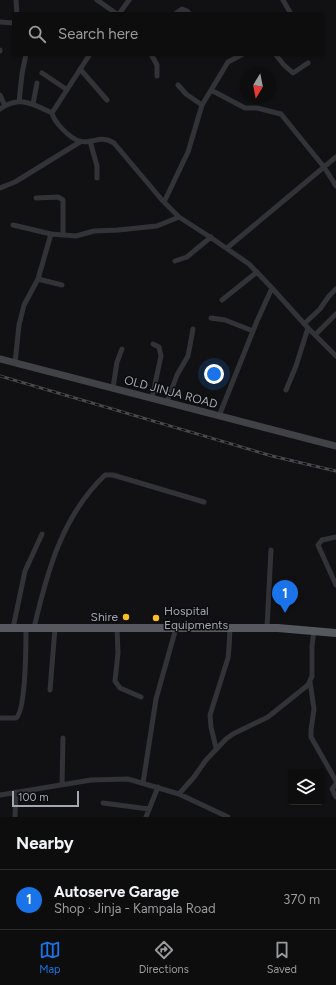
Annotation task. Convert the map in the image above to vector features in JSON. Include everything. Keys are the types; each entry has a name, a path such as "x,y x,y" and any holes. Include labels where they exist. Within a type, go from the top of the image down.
{"highway":[{"path":"0,628 267,628 314,630 336,633"}],"main road":[{"name":"OLD JINJA ROAD","path":"0,359 336,446"}],"street":[{"path":"16,0 17,12"},
{"path":"97,0 116,12"},
{"path":"120,12 129,0"},
{"path":"284,0 290,12"},
{"path":"178,12 182,10 188,12"},
{"path":"0,22 12,23"},
{"path":"19,102 26,56"},
{"path":"52,113 66,89 89,56"},
{"path":"151,56 156,65 157,76"},
{"path":"164,202 188,152 202,105 228,62 239,56"},
{"path":"277,56 293,73 308,63"},
{"path":"80,69 107,100"},
{"path":"42,73 66,89"},
{"path":"33,104 37,83"},
{"path":"178,85 186,94 202,105"},
{"path":"211,90 245,108 257,108 273,114 281,114 324,167 336,186"},
{"path":"0,95 2,108 12,102 19,102 33,104 52,113 63,129 70,136 80,142"},
{"path":"0,188 15,182 80,142 103,139 114,143 164,202 179,217 211,237 249,264 304,324 336,356"},
{"path":"90,141 97,166 96,178"},
{"path":"227,248 336,157"},
{"path":"36,198 58,197 62,200 63,235"},
{"path":"13,225 51,234 80,235 94,231 157,226 179,217"},
{"path":"15,363 19,325 24,305 38,279 51,234"},
{"path":"175,261 187,257 211,237"},
{"path":"222,300 257,272"},
{"path":"38,279 62,285"},
{"path":"219,416 272,288"},
{"path":"304,324 320,309 336,289"},
{"path":"315,335 336,314"},
{"path":"211,318 225,320 253,331"},
{"path":"286,390 296,366 308,328"},
{"path":"167,402 176,375 188,356 193,329"},
{"path":"152,398 161,356 159,347 153,344"},
{"path":"113,388 117,362 122,350"},
{"path":"0,718 16,718 20,714 30,628 60,539 86,494 105,475 113,475 204,502"},
{"path":"13,628 25,571 42,534"},
{"path":"336,537 322,540 318,544 336,585"},
{"path":"267,628 271,550"},
{"path":"50,690 55,628"},
{"path":"117,628 118,653 115,681 120,688 141,697"},
{"path":"144,783 156,699 176,628"},
{"path":"216,748 210,715 228,658 230,628"},
{"path":"314,630 310,682 314,709 311,737 336,782 332,789 336,797"},
{"path":"179,794 216,748 233,734 268,717 304,689 310,682"},
{"path":"62,785 63,738"},
{"path":"0,795 91,780 128,779 179,794 228,817"},
{"path":"146,817 158,787"},
{"path":"15,817 16,792"},
{"path":"103,803 149,809"}],"railway":[{"path":"0,376 272,456 336,471"}],"place":[{"name":"Autoserve Garage","path":"285,613"},
{"name":"Shire","path":"126,617"},
{"name":"Hospital Equipments","path":"156,618"}]}
